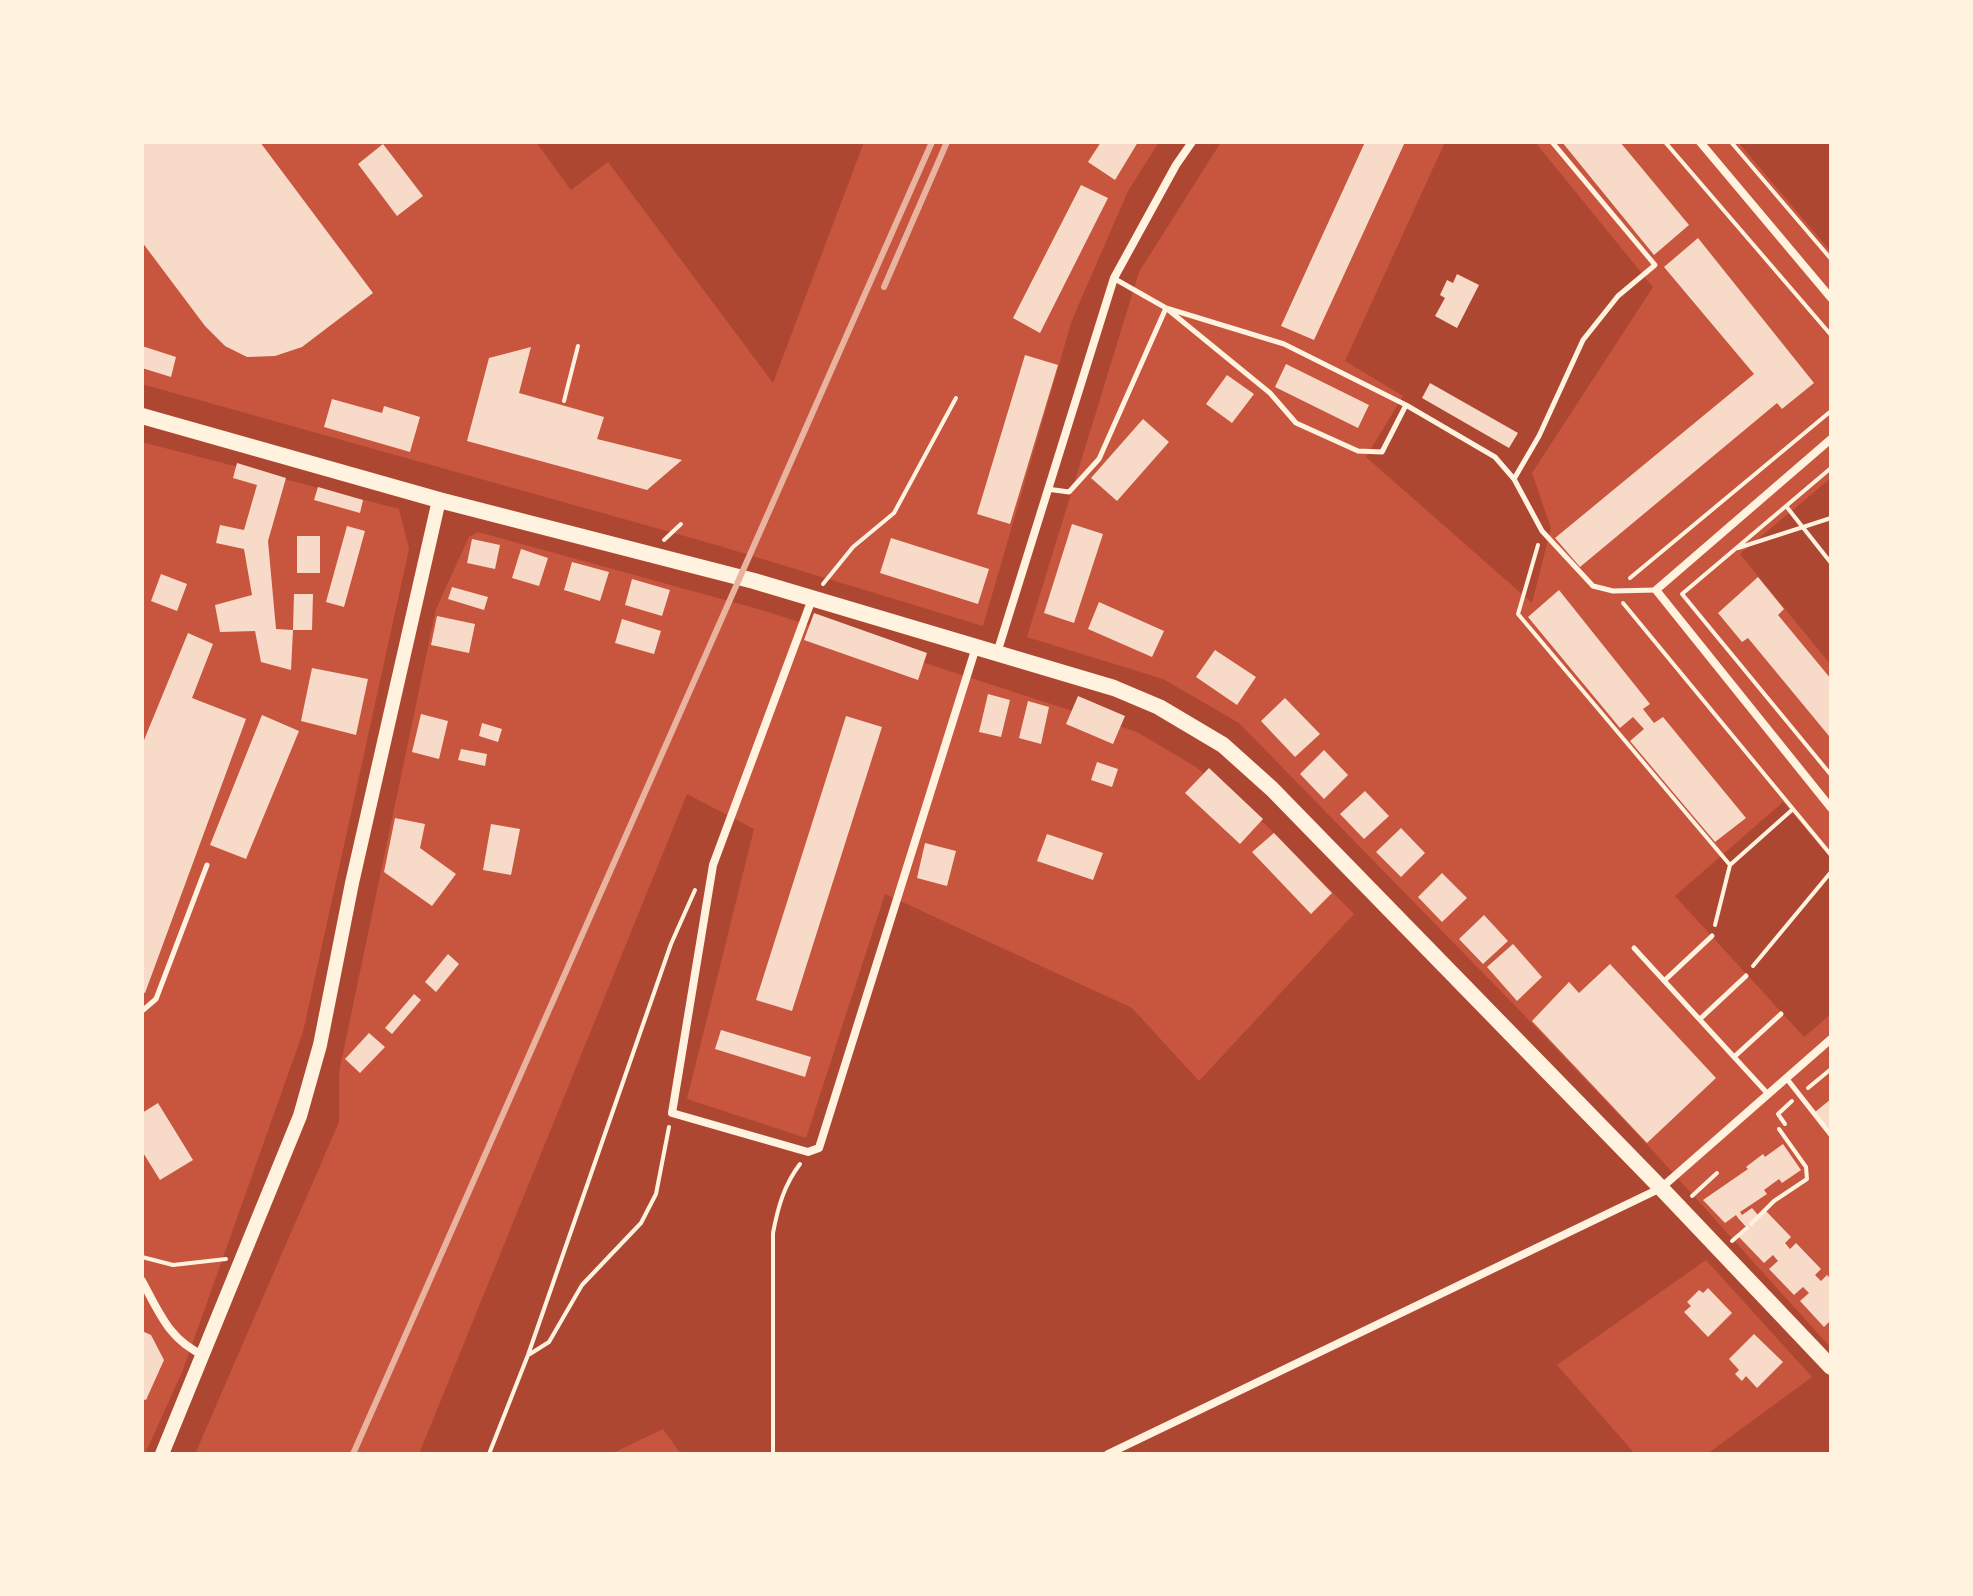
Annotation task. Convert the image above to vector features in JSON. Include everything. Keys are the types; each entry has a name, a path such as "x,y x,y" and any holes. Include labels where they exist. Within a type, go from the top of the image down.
{"main road":[{"path":"142,416 439,500 812,598 1114,688 1159,707 1223,745 1283,801 1831,1367"}],"street":[{"path":"997,654 1114,278 1176,165 1192,142"},
{"path":"1700,142 1831,298"},
{"path":"1831,439 1656,590 1831,808"},
{"path":"162,1454 300,1116 320,1045 352,883 439,500"},
{"path":"812,598 713,865 672,1113 808,1152 819,1148 976,647"},
{"path":"1108,1454 1661,1188 1831,1039"},
{"path":"142,1281 176,1339 204,1356"}],"lane":[{"path":"1514,479 1539,436 1583,340 1618,296 1655,265 1552,142"},
{"path":"1114,278 1166,308 1270,393 1296,423 1358,451 1382,452 1406,405"},
{"path":"1166,308 1284,344 1406,405 1495,457 1514,479 1542,531 1593,586 1613,591 1656,590"},
{"path":"1046,489 1069,492 1099,459 1166,308"},
{"path":"142,1011 156,999 207,865"},
{"path":"1664,981 1712,936"},
{"path":"1634,948 1769,1095"},
{"path":"1700,1019 1746,976"},
{"path":"1734,1057 1781,1014"},
{"path":"1787,1079 1831,1135"}],"path":[{"path":"1665,142 1831,335"},
{"path":"1731,142 1831,259"},
{"path":"564,401 578,346"},
{"path":"812,598 853,547 894,513 956,398"},
{"path":"1831,411 1613,591 1831,855"},
{"path":"1831,468 1682,594 1831,775"},
{"path":"1786,506 1831,563"},
{"path":"1736,549 1831,518"},
{"path":"1542,531 1518,614 1730,865"},
{"path":"1712,936 1730,865 1793,809"},
{"path":"489,1454 528,1355 671,944 691,895 713,865"},
{"path":"1746,976 1831,872"},
{"path":"528,1355 549,1342 582,1285 641,1223 656,1194 672,1113"},
{"path":"1751,1224 1774,1201 1807,1179 1806,1167 1779,1129"},
{"path":"773,1454 773,1233 778,1203 790,1177 808,1152"},
{"path":"1679,1207 1717,1173"},
{"path":"142,1257 163,1264 185,1265 231,1258 226,1271"}],"shaded area":[{"path":"536,142 864,142 773,383 608,162 571,190"},
{"path":"1159,142 1221,142 1139,272 1027,637 1163,679 1239,723 1655,1153 1831,1348 1831,1454 1707,1454 1812,1377 1706,1260 1557,1365 1635,1454 681,1454 663,1429 611,1454 419,1454 687,794 754,829 687,1099 806,1138 885,894 1132,1008 1199,1081 1354,914 1265,824 1196,767 1137,732 765,611 478,532 469,537 436,609 339,1072 339,1122 195,1454 145,1454 183,1370 303,1032 409,549 399,509 142,442 142,384 713,544 983,626 1072,320 1128,191"},
{"path":"1445,142 1535,142 1653,287 1532,473 1551,528 1532,603 1366,457 1403,396 1345,361"},
{"path":"1738,142 1831,142 1831,252"},
{"path":"1831,478 1831,665 1740,554"},
{"path":"1783,802 1831,859 1831,1014 1804,1037 1675,896"}],"building":[{"path":"142,142 260,142 373,293 302,347 275,356 247,357 225,346 205,326 142,242"},
{"path":"1101,142 1138,142 1115,180 1088,162"},
{"path":"1365,142 1405,142 1314,340 1281,326"},
{"path":"1562,142 1620,142 1689,225 1654,255"},
{"path":"383,144 423,196 397,216 358,164"},
{"path":"1081,185 1108,198 1040,333 1013,318"},
{"path":"1698,238 1814,383 1782,409 1777,403 1580,567 1555,538 1754,374 1664,267"},
{"path":"1457,274 1479,285 1457,328 1435,316 1445,298 1440,295 1447,280 1453,283"},
{"path":"142,346 176,357 171,377 142,368"},
{"path":"531,347 519,393 604,417 597,439 682,460 647,490 467,441 489,358"},
{"path":"1025,355 1058,365 1010,524 977,514"},
{"path":"1286,364 1369,405 1358,428 1275,387"},
{"path":"1227,375 1254,394 1232,423 1206,404"},
{"path":"1430,383 1518,433 1509,448 1422,398"},
{"path":"332,399 382,413 384,406 420,417 410,452 324,427"},
{"path":"1143,419 1169,442 1117,501 1091,478"},
{"path":"237,463 286,478 268,541 276,629 293,630 291,670 261,662 255,631 220,632 215,605 252,595 244,549 216,543 220,525 244,530 257,485 233,478"},
{"path":"318,487 363,500 360,513 314,500"},
{"path":"1072,524 1103,534 1074,623 1044,613"},
{"path":"347,526 365,531 344,607 326,602"},
{"path":"297,536 320,536 320,573 297,573"},
{"path":"891,538 989,569 978,604 880,573"},
{"path":"472,539 500,545 495,569 467,563"},
{"path":"521,549 548,558 539,586 512,578"},
{"path":"572,562 609,572 600,601 564,590"},
{"path":"161,574 187,584 177,611 151,601"},
{"path":"1758,577 1784,609 1778,615 1831,679 1829,736 1748,638 1742,642 1718,613"},
{"path":"632,579 670,590 662,616 625,605"},
{"path":"452,587 488,597 484,610 448,599"},
{"path":"1559,590 1650,704 1643,709 1654,723 1663,717 1746,818 1715,842 1630,741 1644,729 1633,717 1620,728 1528,617"},
{"path":"294,594 313,594 312,630 293,630"},
{"path":"1099,602 1164,631 1152,657 1088,629"},
{"path":"814,613 927,653 918,680 804,640"},
{"path":"437,616 475,624 469,653 431,645"},
{"path":"622,619 661,631 654,654 615,643"},
{"path":"188,633 213,644 192,698 246,719 145,993 142,992 142,745"},
{"path":"1215,650 1256,677 1237,705 1196,677"},
{"path":"312,668 368,679 356,735 301,721"},
{"path":"988,694 1010,700 1001,737 979,732"},
{"path":"1078,696 1125,716 1113,744 1066,724"},
{"path":"1285,698 1320,734 1295,757 1261,721"},
{"path":"1028,701 1049,707 1041,744 1019,738"},
{"path":"421,714 448,721 439,759 412,752"},
{"path":"262,715 299,731 246,859 210,845"},
{"path":"846,716 882,727 792,1011 756,1000"},
{"path":"482,723 502,729 498,742 479,736"},
{"path":"461,749 487,754 485,766 458,760"},
{"path":"1324,750 1348,775 1324,799 1300,774"},
{"path":"1097,762 1118,769 1112,787 1091,780"},
{"path":"1209,768 1263,819 1240,844 1185,793"},
{"path":"1365,791 1389,816 1364,839 1340,814"},
{"path":"395,818 425,824 420,848 456,874 432,906 384,872"},
{"path":"491,824 520,829 511,875 483,870"},
{"path":"1401,828 1425,853 1401,877 1376,852"},
{"path":"1274,833 1332,893 1311,914 1252,852"},
{"path":"1047,834 1103,853 1093,880 1037,861"},
{"path":"925,843 956,851 947,886 917,878"},
{"path":"1442,873 1467,898 1442,922 1418,897"},
{"path":"1484,915 1508,941 1483,964 1459,939"},
{"path":"1513,944 1542,977 1517,1001 1487,967"},
{"path":"448,954 459,964 436,992 425,982"},
{"path":"1610,964 1716,1078 1647,1143 1532,1021 1569,982 1579,993"},
{"path":"414,994 421,1000 392,1034 385,1028"},
{"path":"721,1030 811,1057 805,1077 715,1049"},
{"path":"369,1033 385,1047 360,1073 345,1059"},
{"path":"1831,1099 1831,1131 1815,1112"},
{"path":"158,1103 193,1160 160,1180 142,1151 142,1113"},
{"path":"1783,1144 1801,1170 1782,1183 1779,1179 1764,1190 1767,1194 1740,1212 1742,1215 1752,1208 1758,1215 1766,1211 1791,1237 1785,1243 1790,1249 1796,1243 1821,1269 1815,1275 1821,1281 1827,1275 1831,1279 1831,1320 1824,1327 1800,1301 1809,1293 1803,1287 1794,1295 1769,1269 1778,1261 1773,1255 1764,1263 1739,1237 1748,1229 1736,1215 1725,1223 1703,1200 1748,1169 1746,1167 1763,1154 1765,1157"},
{"path":"1708,1288 1732,1313 1708,1337 1684,1312 1691,1306 1687,1302 1699,1290 1703,1293"},
{"path":"142,1331 151,1335 164,1360 146,1400 142,1399"},
{"path":"1754,1334 1783,1362 1757,1388 1746,1376 1742,1381 1735,1374 1739,1370 1729,1359"}],"railway":[{"path":"353,1454 932,142"},
{"path":"884,287 947,142"}]}
